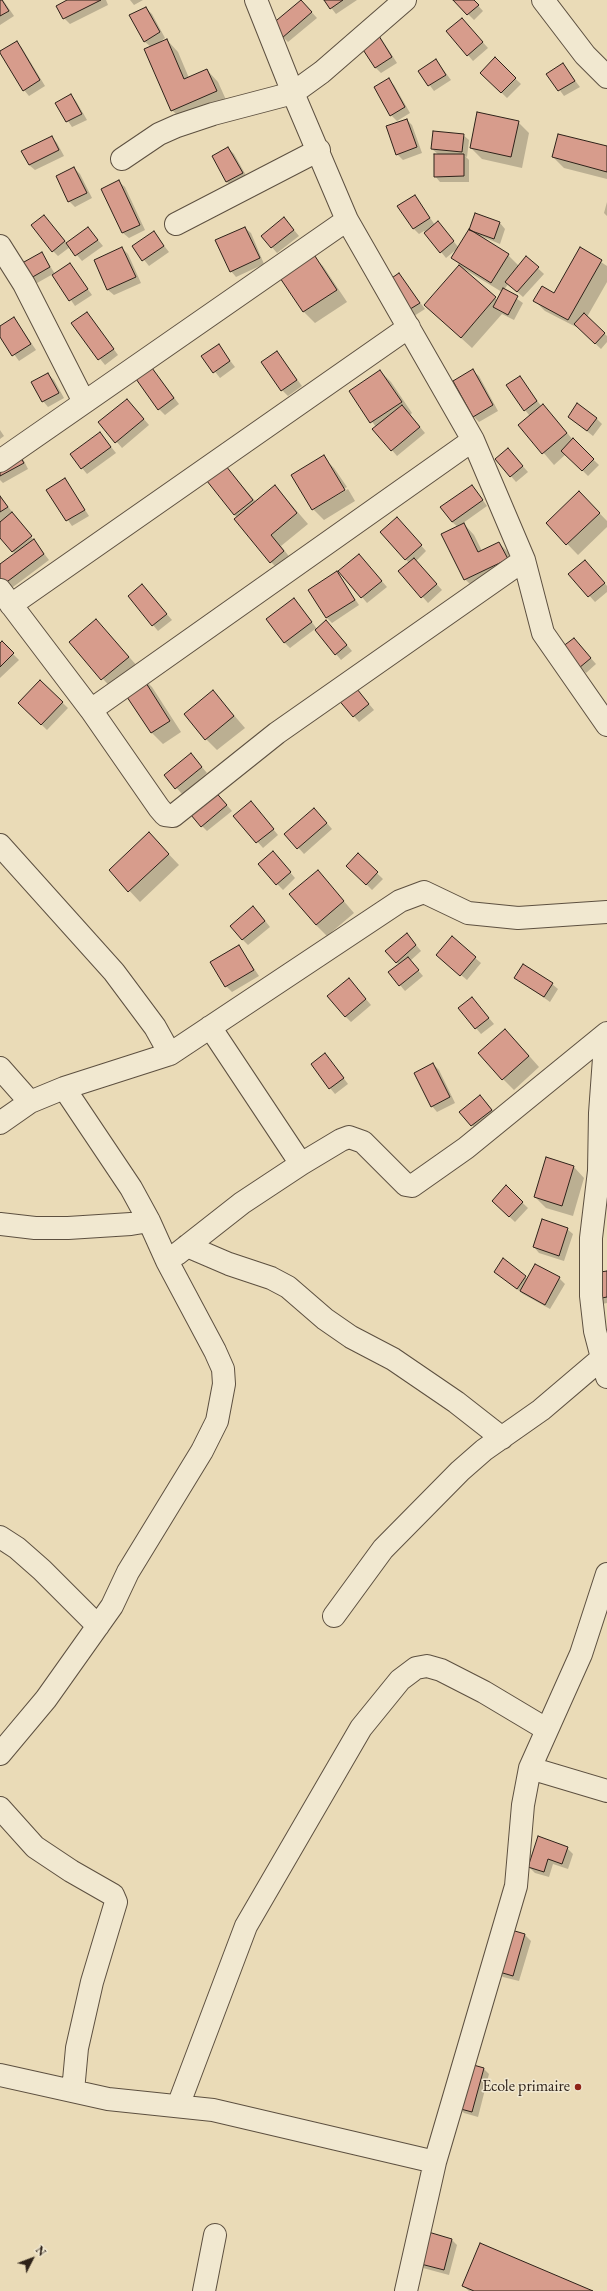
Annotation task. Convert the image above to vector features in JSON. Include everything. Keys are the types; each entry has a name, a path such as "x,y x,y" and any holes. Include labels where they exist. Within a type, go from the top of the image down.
{"street":[{"path":"256,0 293,93 319,150 347,220 473,440 524,560 543,633 607,726"},
{"path":"122,159 159,134 177,126 213,114 293,93 322,72 405,0"},
{"path":"543,0 585,55 607,77"},
{"path":"176,224 319,150"},
{"path":"0,461 347,220"},
{"path":"0,246 24,284 84,402"},
{"path":"408,327 6,597 90,710 159,808 165,814 173,816 277,733 524,560"},
{"path":"90,710 473,440"},
{"path":"0,845 114,972 155,1027 170,1054"},
{"path":"0,1123 30,1102 64,1088 170,1054 380,912 400,901 424,892 468,913 518,918 607,912"},
{"path":"210,1027 301,1164"},
{"path":"167,1261 242,1203 301,1164 341,1140 349,1137 363,1142 406,1184 412,1186 466,1148 607,1033"},
{"path":"334,1616 360,1578 400,1530 460,1471 541,1410 604,1368 595,1331 591,1296 591,1238 599,1171 600,1113 604,1058 607,1048"},
{"path":"0,1068 30,1102"},
{"path":"0,1754 46,1699 112,1606 128,1572 202,1451 216,1421 222,1402 223,1369 191,1302 167,1261 149,1221 131,1188 64,1088"},
{"path":"0,1224 42,1228 131,1224 149,1221"},
{"path":"187,1246 229,1264 271,1278 288,1286 325,1319 345,1333 393,1359 456,1402 502,1438"},
{"path":"0,1537 17,1548 42,1570 98,1626"},
{"path":"406,2291 435,2162 516,1886 524,1799 530,1768 546,1729 581,1654 607,1574"},
{"path":"178,2106 246,1926 361,1728 400,1680 416,1668 427,1666 441,1670 484,1692 546,1729"},
{"path":"530,1768 607,1791"},
{"path":"0,1808 35,1846 71,1871 113,1896 116,1902 92,1982 79,2041 73,2091"},
{"path":"0,2075 108,2099 212,2110 435,2162"},
{"path":"204,2291 215,2235"}],"building":[{"path":"0,0 2,0 9,11 0,16"},
{"path":"67,0 101,0 63,19 56,6"},
{"path":"301,0 312,12 282,38 271,25"},
{"path":"324,0 343,0 330,9"},
{"path":"453,0 474,0 479,5 467,15"},
{"path":"146,7 160,32 144,42 129,15"},
{"path":"462,18 483,42 467,56 446,31"},
{"path":"374,28 392,57 375,68 356,39"},
{"path":"167,39 184,79 207,69 217,91 171,111 144,49"},
{"path":"17,41 40,80 23,91 0,53 0,51"},
{"path":"495,57 516,78 501,93 480,73"},
{"path":"436,59 446,75 428,86 418,71"},
{"path":"563,63 575,81 558,91 546,74"},
{"path":"389,78 405,107 390,116 374,87"},
{"path":"71,94 82,114 66,122 55,103"},
{"path":"477,112 519,121 511,157 470,148"},
{"path":"407,119 417,147 396,155 386,126"},
{"path":"433,131 464,134 462,152 431,149"},
{"path":"558,134 607,146 607,172 552,157"},
{"path":"52,136 59,150 29,165 21,151"},
{"path":"228,147 243,173 226,182 212,156"},
{"path":"434,154 464,154 464,176 434,177"},
{"path":"74,167 87,193 68,202 56,176"},
{"path":"119,180 140,225 122,233 101,189"},
{"path":"415,195 430,218 413,229 397,206"},
{"path":"475,213 500,222 494,239 469,230"},
{"path":"44,215 65,241 52,252 31,225"},
{"path":"284,217 294,230 271,248 261,236"},
{"path":"438,221 454,241 440,253 424,233"},
{"path":"88,227 98,240 75,256 66,243"},
{"path":"245,227 260,258 230,272 215,240"},
{"path":"469,229 509,254 491,283 451,258"},
{"path":"154,231 164,246 142,261 132,246"},
{"path":"122,247 136,277 107,290 94,260"},
{"path":"580,247 602,260 568,320 533,301 542,286 554,293"},
{"path":"42,252 50,267 24,282 15,267"},
{"path":"313,253 337,290 303,312 278,275"},
{"path":"526,256 539,267 517,292 505,282"},
{"path":"70,263 88,289 69,301 52,275"},
{"path":"459,265 496,297 461,338 424,305"},
{"path":"399,273 420,303 407,311 386,282"},
{"path":"503,288 518,296 508,315 493,307"},
{"path":"87,312 114,349 98,360 71,323"},
{"path":"584,313 605,333 595,344 574,324"},
{"path":"14,317 31,344 12,356 0,337 0,326"},
{"path":"219,344 230,361 213,373 201,356"},
{"path":"277,351 297,380 281,391 261,362"},
{"path":"152,368 174,398 158,410 136,379"},
{"path":"473,369 493,405 473,417 453,381"},
{"path":"380,370 402,402 370,423 349,391"},
{"path":"48,373 59,393 42,402 31,382"},
{"path":"520,376 537,401 524,411 506,385"},
{"path":"127,399 144,419 115,443 98,422"},
{"path":"577,403 597,418 587,431 568,417"},
{"path":"543,404 567,433 542,454 518,425"},
{"path":"402,405 420,427 391,451 372,429"},
{"path":"100,432 111,447 81,469 70,454"},
{"path":"573,438 594,459 582,471 561,451"},
{"path":"508,448 523,466 510,477 495,459"},
{"path":"15,449 24,463 0,476 0,457"},
{"path":"324,455 345,490 312,510 291,475"},
{"path":"222,461 253,500 234,515 203,476"},
{"path":"65,478 85,510 66,521 46,490"},
{"path":"275,485 297,513 271,535 284,551 270,563 234,519"},
{"path":"472,485 483,500 452,522 440,507"},
{"path":"579,491 600,513 566,545 546,523"},
{"path":"0,496 8,507 0,512"},
{"path":"12,512 32,536 12,552 0,538 0,522"},
{"path":"397,517 422,545 405,560 380,532"},
{"path":"464,523 478,552 499,542 508,559 464,580 441,534"},
{"path":"34,539 44,554 0,587 0,564"},
{"path":"359,554 382,581 361,598 338,571"},
{"path":"414,558 437,584 421,598 398,571"},
{"path":"585,560 605,583 588,597 568,574"},
{"path":"337,571 355,600 326,618 308,590"},
{"path":"142,584 167,614 152,626 128,596"},
{"path":"294,598 312,622 284,643 266,619"},
{"path":"96,619 129,657 101,680 69,642"},
{"path":"326,620 347,645 335,655 315,630"},
{"path":"574,638 591,658 579,668 562,647"},
{"path":"2,641 14,653 0,667 0,643"},
{"path":"141,675 170,721 151,733 121,688"},
{"path":"40,680 63,702 41,725 18,703"},
{"path":"353,684 369,704 353,717 337,698"},
{"path":"213,690 234,716 205,740 184,714"},
{"path":"191,753 202,767 175,789 164,775"},
{"path":"212,788 227,805 201,827 186,809"},
{"path":"251,801 274,829 256,843 233,816"},
{"path":"314,808 327,823 297,849 284,834"},
{"path":"149,832 169,854 128,892 109,870"},
{"path":"273,851 291,872 276,885 258,864"},
{"path":"358,853 378,872 366,885 346,866"},
{"path":"318,870 344,901 316,925 289,894"},
{"path":"253,906 265,921 242,940 230,926"},
{"path":"407,933 416,945 396,963 385,951"},
{"path":"452,936 476,957 460,976 436,955"},
{"path":"239,945 254,970 225,987 210,962"},
{"path":"408,957 419,970 399,986 388,972"},
{"path":"523,964 553,983 544,997 514,978"},
{"path":"349,978 366,999 345,1017 327,996"},
{"path":"472,997 489,1018 475,1029 458,1008"},
{"path":"505,1029 529,1056 502,1080 478,1053"},
{"path":"325,1053 344,1078 329,1089 311,1064"},
{"path":"433,1063 450,1097 431,1107 414,1073"},
{"path":"480,1095 492,1110 471,1126 459,1112"},
{"path":"546,1157 574,1166 562,1206 534,1197"},
{"path":"506,1185 523,1202 509,1217 492,1201"},
{"path":"542,1219 568,1228 559,1256 533,1247"},
{"path":"503,1258 526,1276 517,1289 494,1272"},
{"path":"535,1264 560,1277 545,1305 520,1291"},
{"path":"607,1271 607,1297 591,1300 587,1274"},
{"path":"538,1836 568,1847 562,1864 548,1859 544,1872 528,1867"},
{"path":"508,1929 525,1934 513,1976 496,1971"},
{"path":"470,2064 484,2068 472,2112 457,2108"},
{"path":"425,2231 452,2239 444,2270 417,2263"},
{"path":"480,2243 593,2291 474,2291 462,2286"}],"place":[{"name":"Ecole primaire","path":"578,2087"}]}
